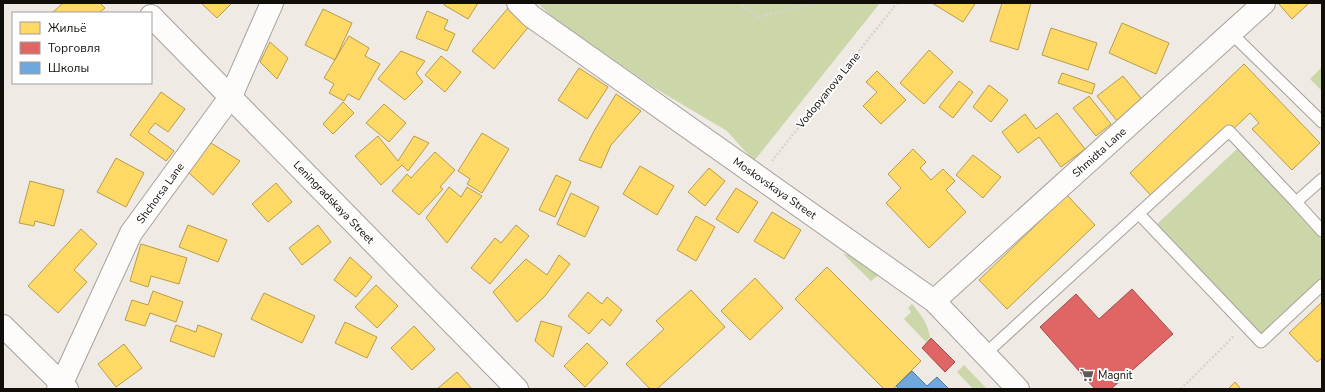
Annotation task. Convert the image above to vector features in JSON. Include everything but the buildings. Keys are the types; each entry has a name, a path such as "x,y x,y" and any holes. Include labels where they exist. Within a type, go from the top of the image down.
{"street":[{"path":"138,3 147,12"},
{"name":"Shchorsa Lane","path":"62,387 131,233 231,96 272,3"},
{"name":"Moskovskaya Street","path":"518,3 531,16 934,301 1018,389"},
{"name":"Shmidta Lane","path":"934,301 1264,3"},
{"name":"Leningradskaya Street","path":"152,17 517,389"},
{"path":"3,326 62,387"}],"lane":[{"path":"1231,33 1322,122"},
{"path":"985,354 1229,131 1322,231"},
{"path":"1296,202 1322,179"},
{"path":"1139,214 1261,342 1322,285"}],"path":[{"path":"740,3 758,17 815,3"},
{"name":"Vodopyanova Lane","path":"758,177 897,3"},
{"path":"1181,389 1245,325"}],"green space":[{"path":"538,3 880,3 754,161 727,131 653,87 553,18"},
{"path":"1322,67 1322,91 1310,79"},
{"path":"1238,148 1322,238 1322,278 1261,334 1156,225"},
{"path":"843,254 858,256 882,272 871,281"},
{"path":"912,304 926,323 930,337 926,342 904,319 911,312 908,308"},
{"path":"964,365 987,389 973,389 957,372"}],"place":[{"name":"Magnit","path":"1087,375"}]}
